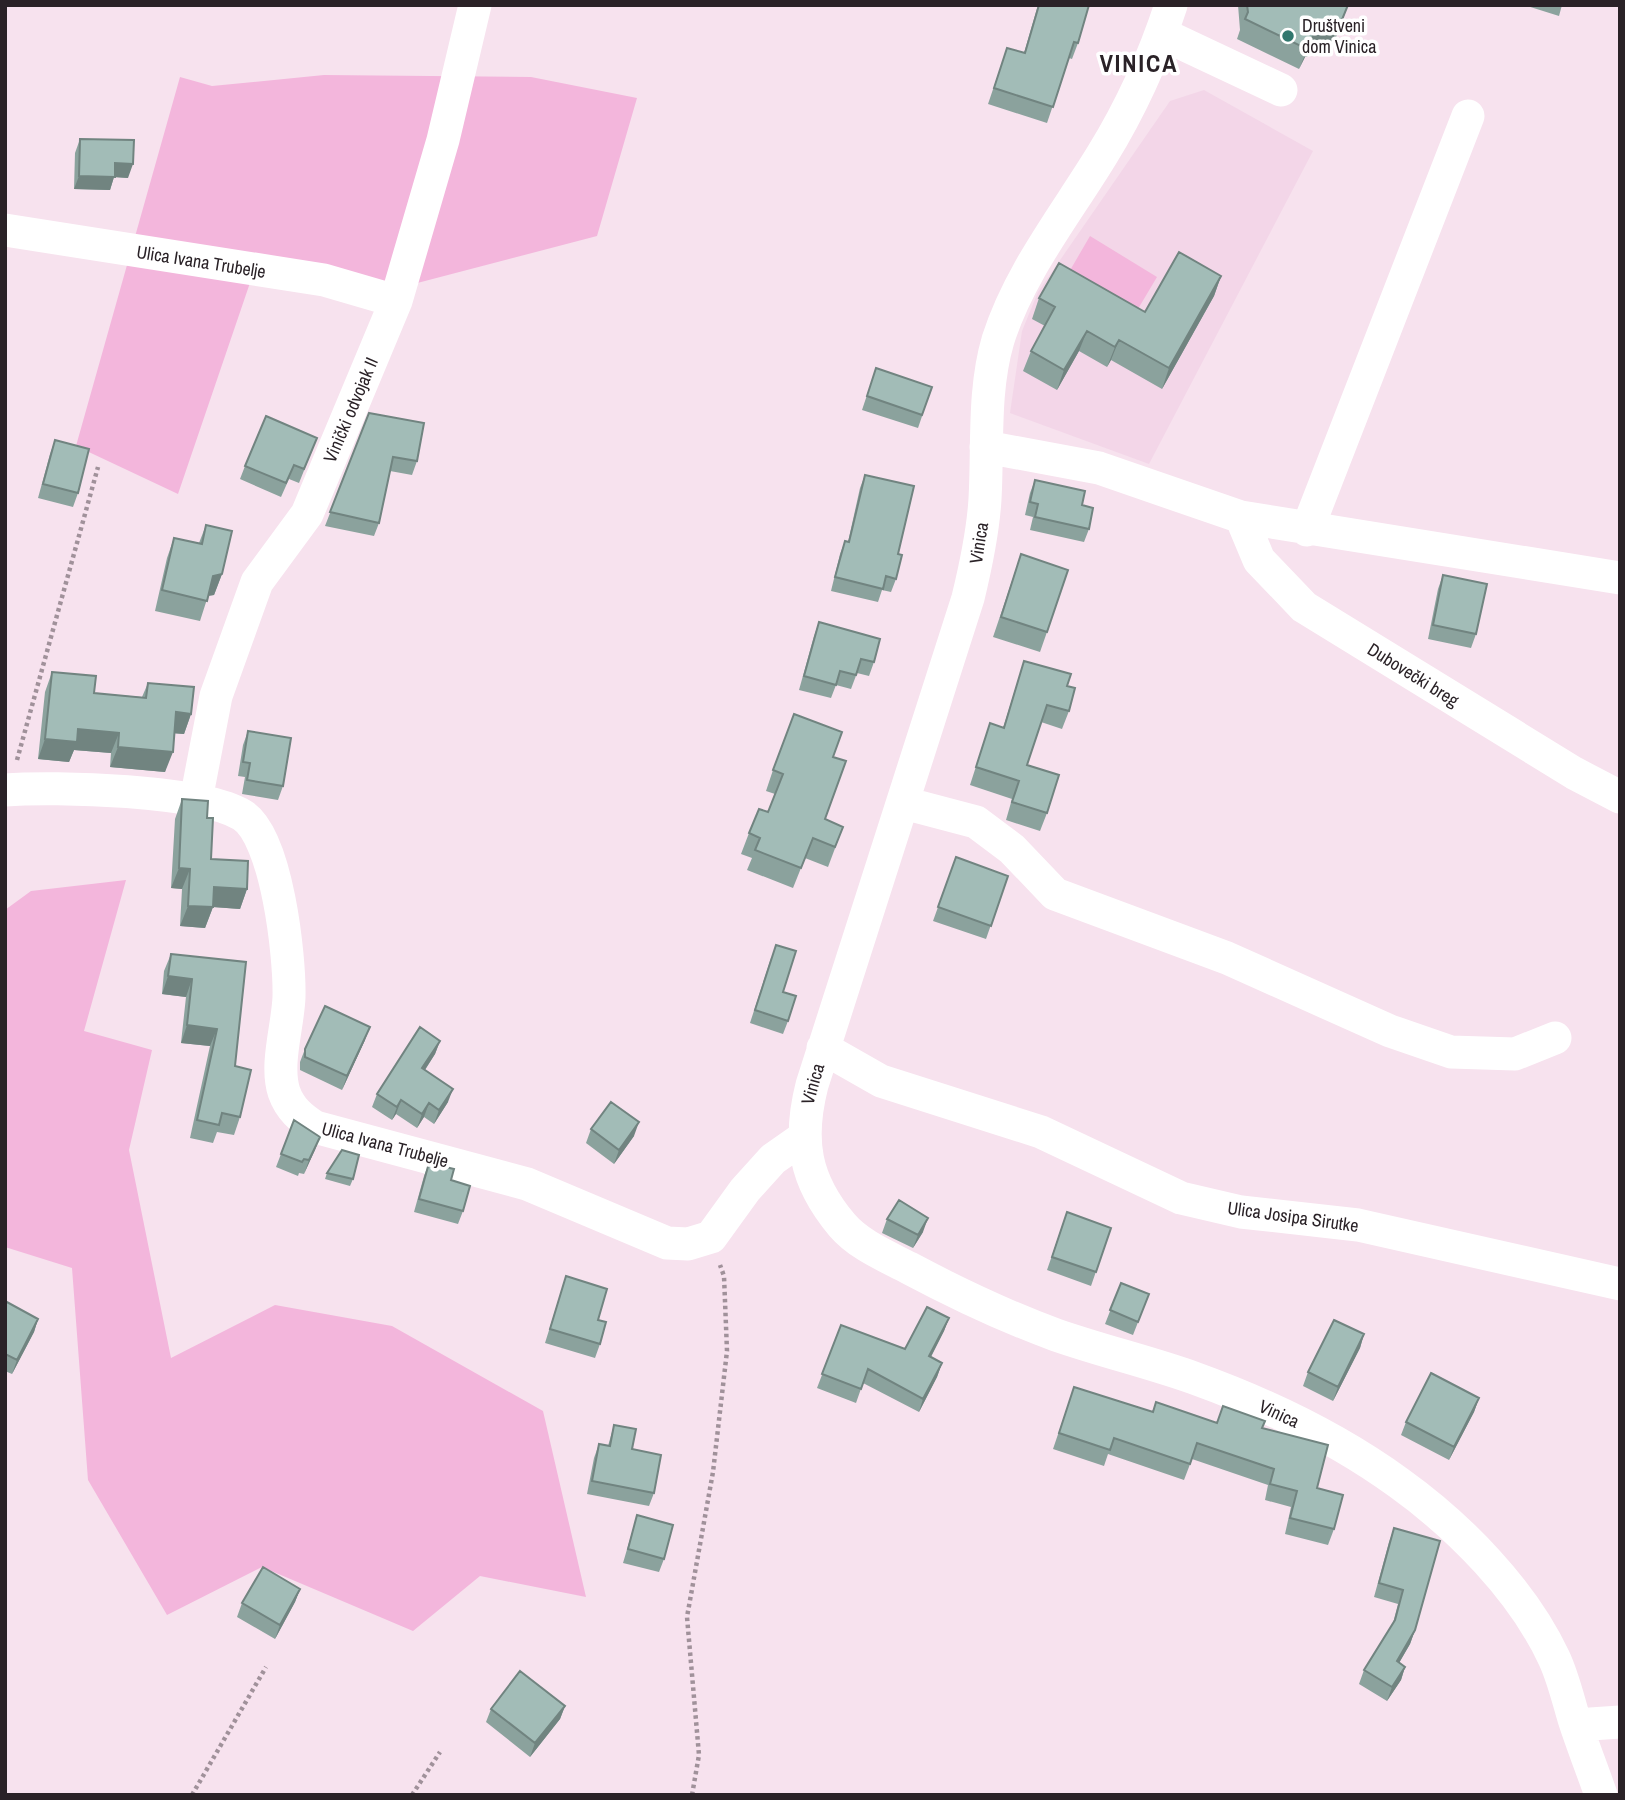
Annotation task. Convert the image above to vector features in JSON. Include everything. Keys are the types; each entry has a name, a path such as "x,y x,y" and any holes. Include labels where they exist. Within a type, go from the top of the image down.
{"street":[{"name":"Vinički odvojak II","path":"196,800 216,696 257,582 307,514 396,301 443,140 475,5"},
{"path":"1166,20 1281,90"},
{"name":"Vinica","path":"1166,20 1104,152 1011,307 998,341 990,380 980,547 968,598 823,1048 804,1116 803,1138 810,1170 843,1227 869,1247 925,1277 1054,1334 1194,1378 1260,1405 1325,1436 1400,1484 1479,1552 1524,1605 1555,1660 1601,1795"},
{"path":"1307,530 1468,116"},
{"name":"Ulica Ivana Trubelje","path":"5,230 324,280 396,301"},
{"path":"986,447 1099,468 1241,517 1307,530 1620,578"},
{"name":"Dubovečki breg","path":"1241,517 1259,561 1304,607 1574,774 1620,797"},
{"name":"Ulica Ivana Trubelje","path":"9,789 93,790 196,800 243,816 260,830 269,855 287,961 289,996 282,1075 284,1091 300,1118 315,1127 527,1184 667,1242 688,1244 711,1237"},
{"path":"904,803 976,822 1012,849 1055,894 1227,958 1391,1031 1451,1052 1515,1054 1555,1038"},
{"name":"Ulica Josipa Sirutke","path":"823,1048 881,1080 1041,1132 1181,1198 1241,1212 1358,1225 1620,1284"},
{"path":"711,1237 745,1190 773,1159 803,1138"},
{"path":"1576,1725 1620,1722"}],"path":[{"path":"9,789 98,467"},
{"path":"692,1795 699,1755 687,1617 691,1580 700,1545 727,1351 723,1276 711,1237"},
{"path":"192,1795 266,1667"},
{"path":"412,1795 440,1752"}],"shaded area":[{"path":"324,75 531,77 637,98 597,236 360,298 253,274 178,494 76,446 180,77 212,86"},
{"path":"1204,90 1313,151 1149,464 1010,413 1022,331 1038,292 1170,101"},
{"path":"1090,236 1157,277 1132,319 1065,279"},
{"path":"126,880 84,1031 152,1050 129,1150 171,1358 275,1305 392,1326 543,1411 586,1597 480,1576 413,1631 262,1567 167,1615 88,1480 72,1268 5,1247 5,910 31,891"}],"building":[{"path":"1039,5 1089,5 1078,43 1074,42 1053,107 994,88 1007,48 1025,53"},
{"path":"1247,5 1348,5 1339,27 1313,36 1307,49 1245,19"},
{"path":"80,139 134,140 133,164 115,163 115,177 79,176"},
{"path":"1179,252 1221,276 1169,368 1119,340 1115,347 1087,331 1064,370 1031,351 1055,307 1039,298 1059,263 1145,312"},
{"path":"876,368 932,387 922,415 867,396"},
{"path":"369,413 424,423 417,461 393,457 379,523 330,512"},
{"path":"266,416 317,438 304,469 294,465 286,483 245,466"},
{"path":"55,440 89,449 78,493 43,484"},
{"path":"865,475 914,486 898,554 902,555 896,579 886,576 883,589 835,577 845,541 849,542"},
{"path":"1035,480 1085,491 1082,505 1093,508 1089,529 1035,517 1038,504 1030,502"},
{"path":"206,525 232,531 222,574 213,576 207,601 162,590 174,538 202,544"},
{"path":"1021,554 1068,570 1047,632 1001,617"},
{"path":"1443,575 1487,584 1476,634 1433,625"},
{"path":"819,622 880,639 874,662 861,659 856,675 840,671 836,685 804,676"},
{"path":"1024,661 1071,674 1067,686 1075,688 1069,711 1047,705 1027,765 1059,775 1047,813 1012,802 1019,781 976,767 990,723 1004,728"},
{"path":"52,672 96,676 94,693 146,698 148,683 194,687 191,714 176,712 173,752 118,747 119,733 78,729 77,742 45,739"},
{"path":"794,714 842,732 833,757 846,761 825,819 843,827 835,847 813,838 801,868 755,850 760,838 749,833 759,809 768,812 783,774 773,770"},
{"path":"248,731 291,738 283,786 247,780 250,763 243,762"},
{"path":"182,799 208,801 207,818 213,818 211,859 248,861 247,889 214,887 213,907 188,906 190,869 179,868"},
{"path":"956,857 1008,876 991,926 938,907"},
{"path":"776,945 796,951 783,992 796,996 788,1021 755,1010"},
{"path":"171,954 246,962 235,1066 251,1070 240,1117 222,1113 219,1125 197,1120 217,1029 187,1025 192,979 168,976"},
{"path":"325,1006 370,1027 347,1076 305,1057 305,1049"},
{"path":"420,1027 440,1041 422,1068 453,1089 439,1110 429,1103 422,1114 401,1100 397,1107 377,1094"},
{"path":"611,1102 639,1122 619,1150 591,1129"},
{"path":"294,1120 320,1137 309,1160 304,1159 302,1162 281,1154"},
{"path":"342,1150 359,1155 353,1179 327,1173"},
{"path":"429,1163 454,1169 451,1180 470,1186 463,1211 419,1199"},
{"path":"899,1200 928,1218 918,1235 887,1219"},
{"path":"1067,1212 1111,1228 1096,1272 1052,1257"},
{"path":"566,1276 607,1289 598,1320 606,1322 600,1344 550,1329"},
{"path":"1121,1283 1149,1294 1138,1322 1110,1310"},
{"path":"5,1301 38,1319 17,1360 5,1354"},
{"path":"927,1307 949,1318 929,1356 942,1363 923,1399 868,1369 861,1389 822,1374 841,1325 905,1349"},
{"path":"1334,1320 1364,1334 1338,1387 1308,1372"},
{"path":"1431,1373 1479,1398 1454,1447 1406,1422"},
{"path":"1074,1387 1153,1412 1156,1402 1217,1423 1223,1406 1265,1421 1262,1428 1328,1445 1317,1488 1343,1495 1334,1529 1290,1518 1297,1491 1270,1484 1274,1469 1197,1443 1190,1464 1114,1438 1110,1450 1059,1433"},
{"path":"614,1425 636,1429 632,1449 661,1455 654,1493 592,1481 599,1444 610,1446"},
{"path":"637,1515 673,1525 664,1559 628,1549"},
{"path":"1394,1528 1440,1541 1415,1630 1397,1661 1405,1667 1392,1687 1364,1670 1395,1620 1403,1590 1379,1583"},
{"path":"263,1567 300,1589 280,1625 242,1603"},
{"path":"520,1671 565,1706 535,1743 491,1709"}],"place":[{"name":"Društveni dom Vinica","path":"1288,36"}],"district":[{"name":"VINICA","path":"1139,64"}]}
